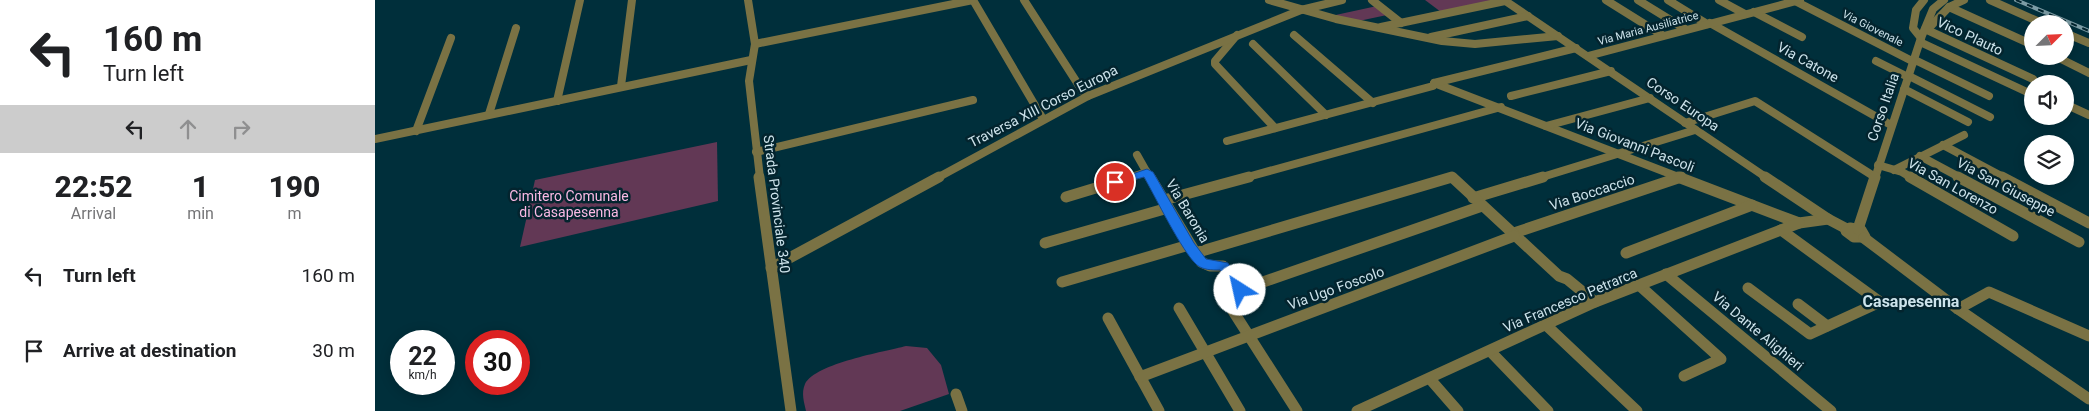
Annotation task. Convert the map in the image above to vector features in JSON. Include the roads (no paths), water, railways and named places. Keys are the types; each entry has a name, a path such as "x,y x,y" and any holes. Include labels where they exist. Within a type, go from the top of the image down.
{"street":[{"path":"557,101 580,0"},
{"path":"621,86 632,0"},
{"name":"Strada Provinciale 340","path":"748,0 755,44 749,81 756,152 791,411"},
{"path":"755,44 973,0 1043,119"},
{"path":"1024,0 1083,92 1088,96"},
{"path":"1269,0 1375,28 1426,38 1475,44 1559,36"},
{"name":"Traversa XIII Corso Europa","path":"771,268 1088,96 1318,2 1342,0"},
{"path":"1373,0 1401,23"},
{"path":"1375,28 1504,0"},
{"name":"Corso Europa","path":"1504,0 1828,219 1861,234"},
{"path":"1606,0 1662,35"},
{"path":"1638,0 1685,29"},
{"name":"Via Catone","path":"1668,0 1891,125"},
{"path":"1719,0 1745,14"},
{"path":"1909,0 1922,3 1916,10 1913,28 2024,90"},
{"path":"1946,3 1964,0"},
{"path":"1989,0 2024,15"},
{"name":"Via Maria Ausiliatrice","path":"1588,56 1793,1"},
{"name":"Via Giovenale","path":"1793,1 1989,96"},
{"path":"1946,3 2024,41"},
{"name":"Corso Italia","path":"1861,234 1878,165 1923,34 1933,8 1946,3"},
{"path":"1754,12 1802,37"},
{"path":"1426,38 1528,16"},
{"path":"489,114 516,28"},
{"path":"1237,34 1229,48 1215,64 1275,128"},
{"name":"Vico Plauto","path":"1923,34 2024,75"},
{"path":"1295,35 1373,103"},
{"path":"2074,37 2089,43"},
{"path":"417,131 451,38"},
{"path":"1253,44 1326,116"},
{"path":"1227,141 1373,103 1433,86 1434,83 1576,48"},
{"path":"375,139 751,60"},
{"path":"1876,61 1990,117"},
{"path":"2073,65 2089,73"},
{"path":"1511,96 1611,72"},
{"name":"Via Giovanni Pascoli","path":"1434,83 1501,107 1799,223 1828,219"},
{"path":"1904,89 1967,122"},
{"path":"1546,126 1650,98"},
{"path":"756,152 973,100"},
{"path":"1685,123 1755,100 1875,176"},
{"path":"1045,243 1166,204 1501,107"},
{"path":"2074,108 2089,115"},
{"path":"1473,198 1695,130"},
{"path":"1894,170 1964,135"},
{"path":"1943,146 2089,223"},
{"name":"Via Baronia","path":"1137,155 1201,262 1210,266 1223,266 1240,290 1249,305 1233,311 1297,411"},
{"name":"Via San Giuseppe","path":"1920,156 2079,242"},
{"name":"Via San Lorenzo","path":"1878,165 1894,170 2013,236"},
{"path":"1066,197 1147,172"},
{"path":"1062,282 1192,249 1452,177 1559,276 1567,278 1595,302"},
{"name":"Via Boccaccio","path":"1513,235 1681,177"},
{"path":"1626,253 1752,205"},
{"path":"1240,290 1483,206"},
{"name":"Via Francesco Petrarca","path":"1357,411 1430,380 1595,302 1799,223"},
{"path":"1748,288 1806,333 1810,334 1881,302 1781,230"},
{"path":"1861,234 1958,309 2089,399"},
{"name":"Via Ugo Foscolo","path":"1140,377 1513,235"},
{"name":"Via Dante Alighieri","path":"1666,274 1831,411"},
{"path":"1640,286 1718,354 1721,359 1684,376"},
{"path":"1958,309 1989,292 2089,336"},
{"path":"1798,304 1827,326"},
{"path":"1179,308 1240,411"},
{"path":"1108,318 1159,411"},
{"path":"1546,325 1637,411"},
{"path":"1490,351 1548,411"},
{"path":"1430,380 1458,411"},
{"path":"957,394 962,411"}],"railway":[{"path":"2016,0 2089,31"}],"district":[{"name":"Casapesenna","path":"1911,301"}],"park label":[{"name":"Cimitero Comunale di Casapesenna","path":"569,204"}]}
